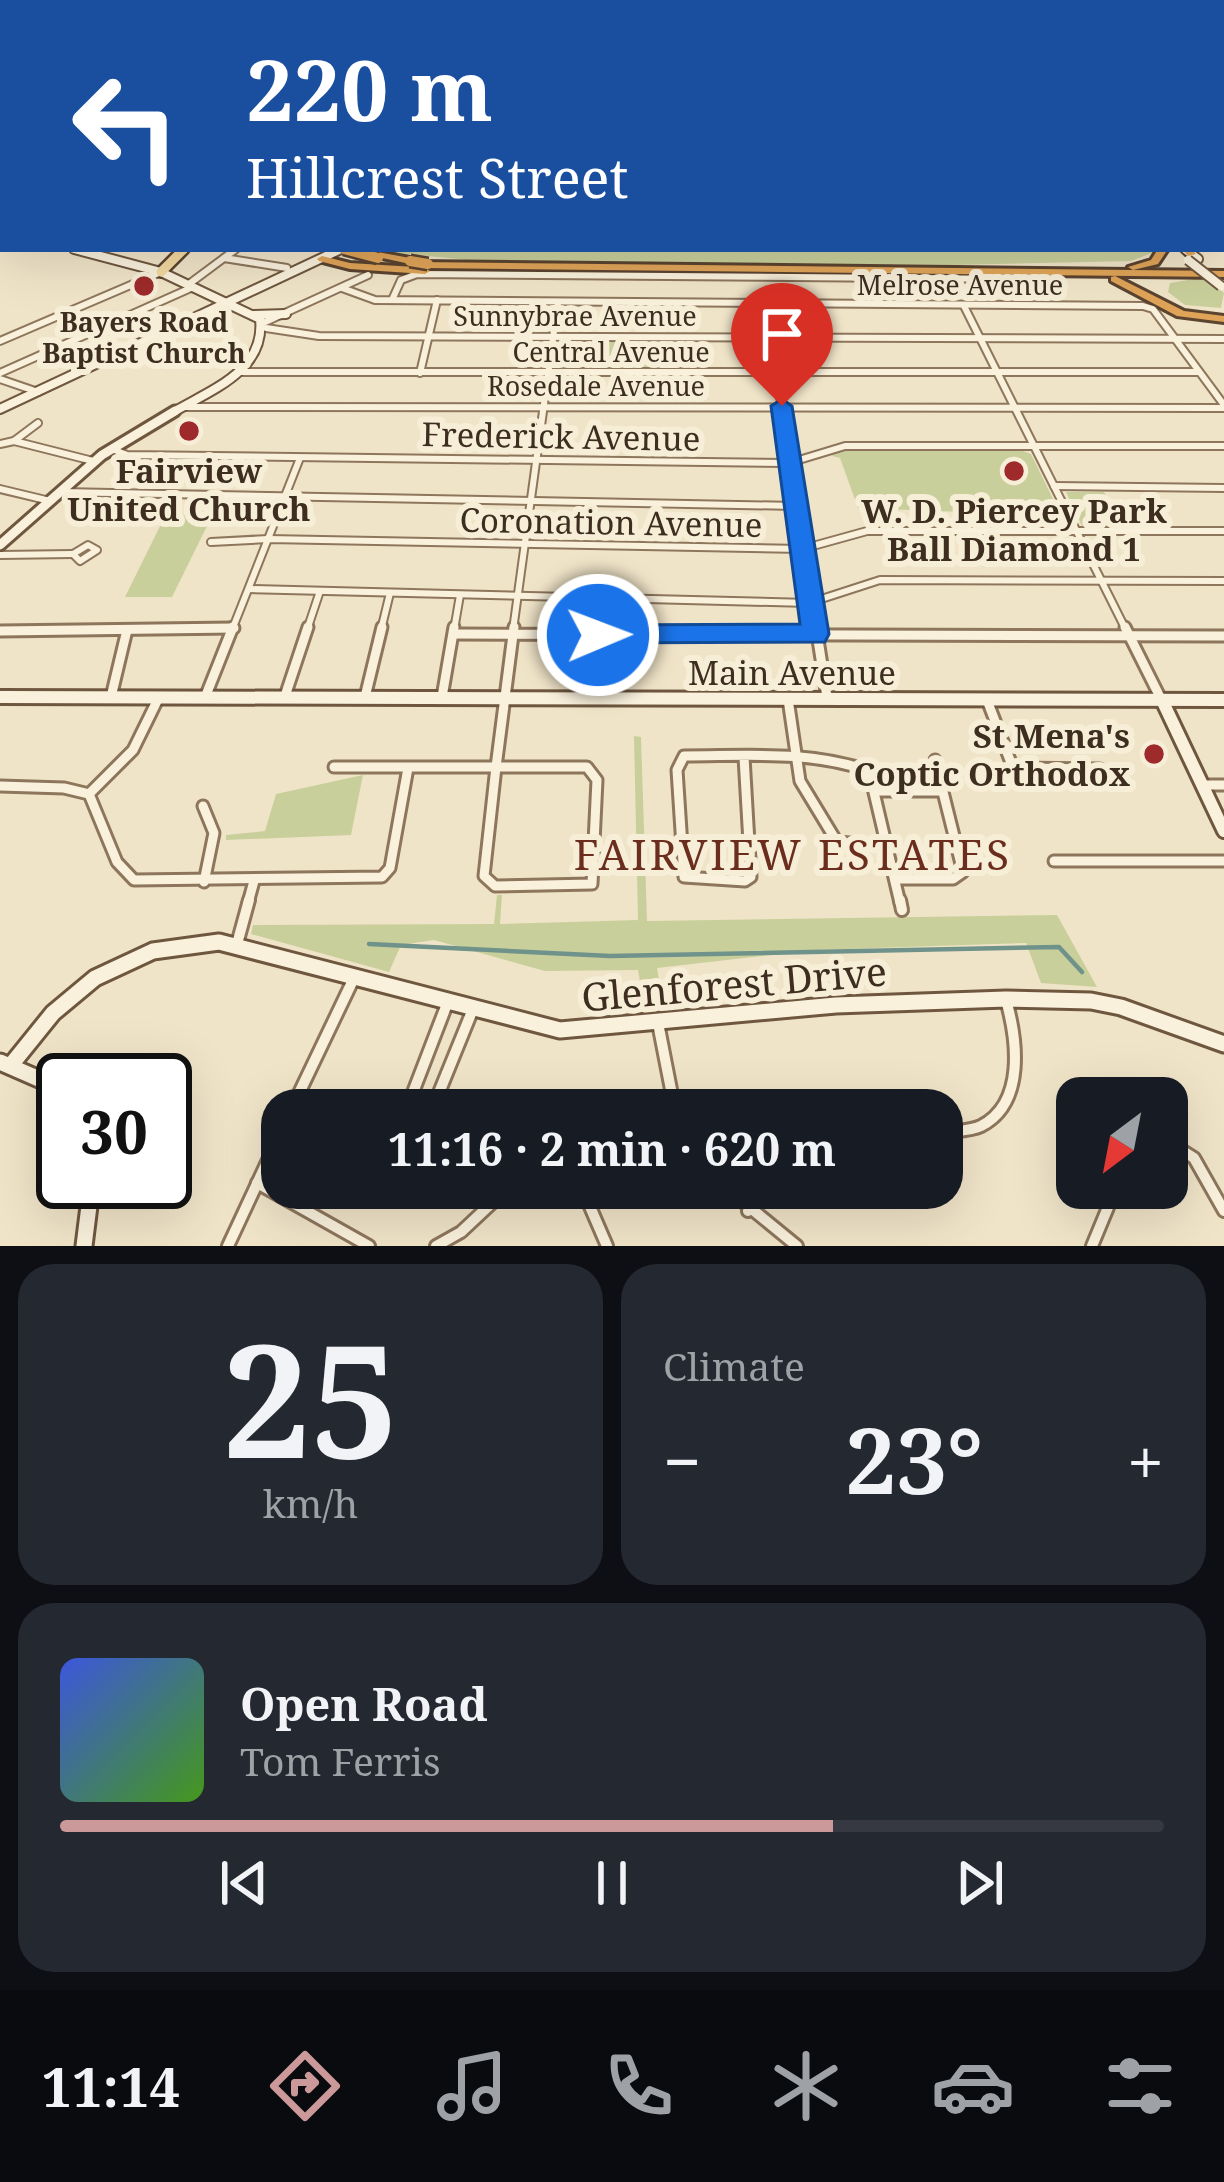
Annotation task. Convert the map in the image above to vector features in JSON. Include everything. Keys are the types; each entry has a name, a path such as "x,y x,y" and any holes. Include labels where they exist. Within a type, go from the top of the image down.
{"highway":[{"path":"342,252 342,259 365,270"},
{"path":"353,252 411,263 800,272"},
{"path":"365,252 381,257"},
{"path":"322,260 365,270 411,263 1042,269 1145,265 1163,252"},
{"path":"1042,269 1189,257 1224,277"},
{"path":"322,260 359,267 454,272 1224,277"},
{"path":"1076,273 1123,280 1181,314 1224,314"},
{"path":"1224,277 1168,278 1158,289 1168,300 1190,310 1224,314"}],"main road":[{"path":"161,272 182,252"},
{"path":"173,264 176,278"}],"street":[{"path":"84,252 161,272 252,314 286,314"},
{"path":"0,376 191,285 232,252"},
{"path":"0,409 338,252"},
{"path":"224,259 286,268"},
{"path":"3,547 93,461 241,372 254,358 264,328 341,288 365,270"},
{"path":"0,341 161,272"},
{"path":"392,300 400,280 417,274 1025,279 1049,283"},
{"name":"Melrose Avenue","path":"341,288 392,300 1148,307 1173,337"},
{"path":"253,292 244,302 264,328"},
{"path":"420,373 437,300"},
{"path":"334,767 495,768 587,767 597,779 592,884 487,883 495,768 515,596 558,302"},
{"path":"758,303 782,406 827,699"},
{"path":"964,306 1224,831"},
{"name":"Sunnybrae Avenue","path":"264,328 305,336 1224,339"},
{"path":"1173,337 1224,407"},
{"name":"Central Avenue","path":"241,372 1198,372"},
{"path":"0,376 38,392"},
{"name":"Rosedale Avenue","path":"184,407 218,411 544,406 1224,407"},
{"path":"14,441 38,423"},
{"path":"0,443 14,441 93,461"},
{"name":"Frederick Avenue","path":"112,449 127,455 789,463 845,446 1224,446"},
{"path":"206,695 300,458"},
{"path":"1054,486 1224,488"},
{"path":"0,489 50,501"},
{"path":"60,492 795,506"},
{"name":"Coronation Avenue","path":"211,542 268,539 802,549 867,531 1224,531"},
{"path":"3,547 73,554"},
{"path":"250,589 809,603 880,580 1224,581"},
{"path":"285,696 320,591"},
{"path":"365,699 390,593"},
{"path":"442,697 460,595"},
{"path":"0,632 234,628"},
{"path":"110,698 128,629"},
{"path":"455,634 1224,635"},
{"path":"89,794 133,750 159,696"},
{"name":"Main Avenue","path":"0,697 1224,700"},
{"path":"788,699 804,791 837,842 887,846"},
{"path":"987,700 1007,764 1013,769 1100,770"},
{"path":"744,757 754,871 746,881 684,877 678,761 684,756 798,757 866,769 876,791 902,910"},
{"path":"895,879 953,879 963,872 935,760"},
{"path":"89,794 127,876 143,882 382,877 390,868 408,768"},
{"path":"1203,785 1224,785"},
{"path":"0,786 64,788 89,794"},
{"path":"876,791 940,791"},
{"path":"203,806 214,832 204,882"},
{"path":"1054,861 1224,861"},
{"path":"236,945 254,881"},
{"name":"Glenforest Drive","path":"6,1064 53,1013 95,978 170,946 236,945 560,1030 836,1005 1006,999 1091,1001 1121,1007 1224,1044"},
{"path":"301,1089 356,974"},
{"path":"963,1129 982,1126 1010,1088 1019,1040 1006,999"},
{"path":"414,1089 448,1003"},
{"path":"440,1089 472,1009"},
{"path":"658,1023 671,1089"},
{"path":"6,1064 36,1078"},
{"path":"1188,1154 1206,1172 1224,1211"},
{"path":"228,1246 261,1175"},
{"path":"257,1183 369,1246"},
{"path":"83,1246 88,1209"},
{"path":"436,1246 461,1232 486,1209"},
{"path":"591,1209 607,1246"},
{"path":"1092,1246 1107,1209"},
{"path":"748,1210 796,1246"}],"green space":[{"path":"387,252 1155,252 1131,261 952,265 479,261"},
{"path":"1206,277 1224,293 1221,308 1185,305 1168,292 1170,283"},
{"path":"689,337 694,369 555,369 558,338"},
{"path":"835,451 1023,451 1031,454 1056,505 963,505 962,512 858,508 840,458 832,456"},
{"path":"1066,492 1104,492 1122,526 1082,526"},
{"path":"213,514 172,597 125,597 165,516"},
{"path":"634,736 641,737 647,921 1057,915 1097,987 1041,983 1026,943 815,950 657,968 664,1010 645,1012 638,970 545,971 434,940 401,945 389,972 251,934 253,925 494,924 497,895 502,895 500,924 638,920"},
{"path":"363,775 351,835 226,840 226,835 265,831 276,794"}],"waterway":[{"path":"369,944 610,956 1059,947 1082,972"}],"tunnel":[{"path":"396,265 423,262"}],"place":[{"name":"Bayers Road Baptist Church","path":"144,286"},
{"name":"Fairview United Church","path":"189,431"},
{"name":"W. D. Piercey Park Ball Diamond 1","path":"1014,471"},
{"name":"St Mena's Coptic Orthodox","path":"1154,754"}],"district":[{"name":"FAIRVIEW ESTATES","path":"793,853"}],"route":[{"path":"598,635 815,634 782,406"}]}
